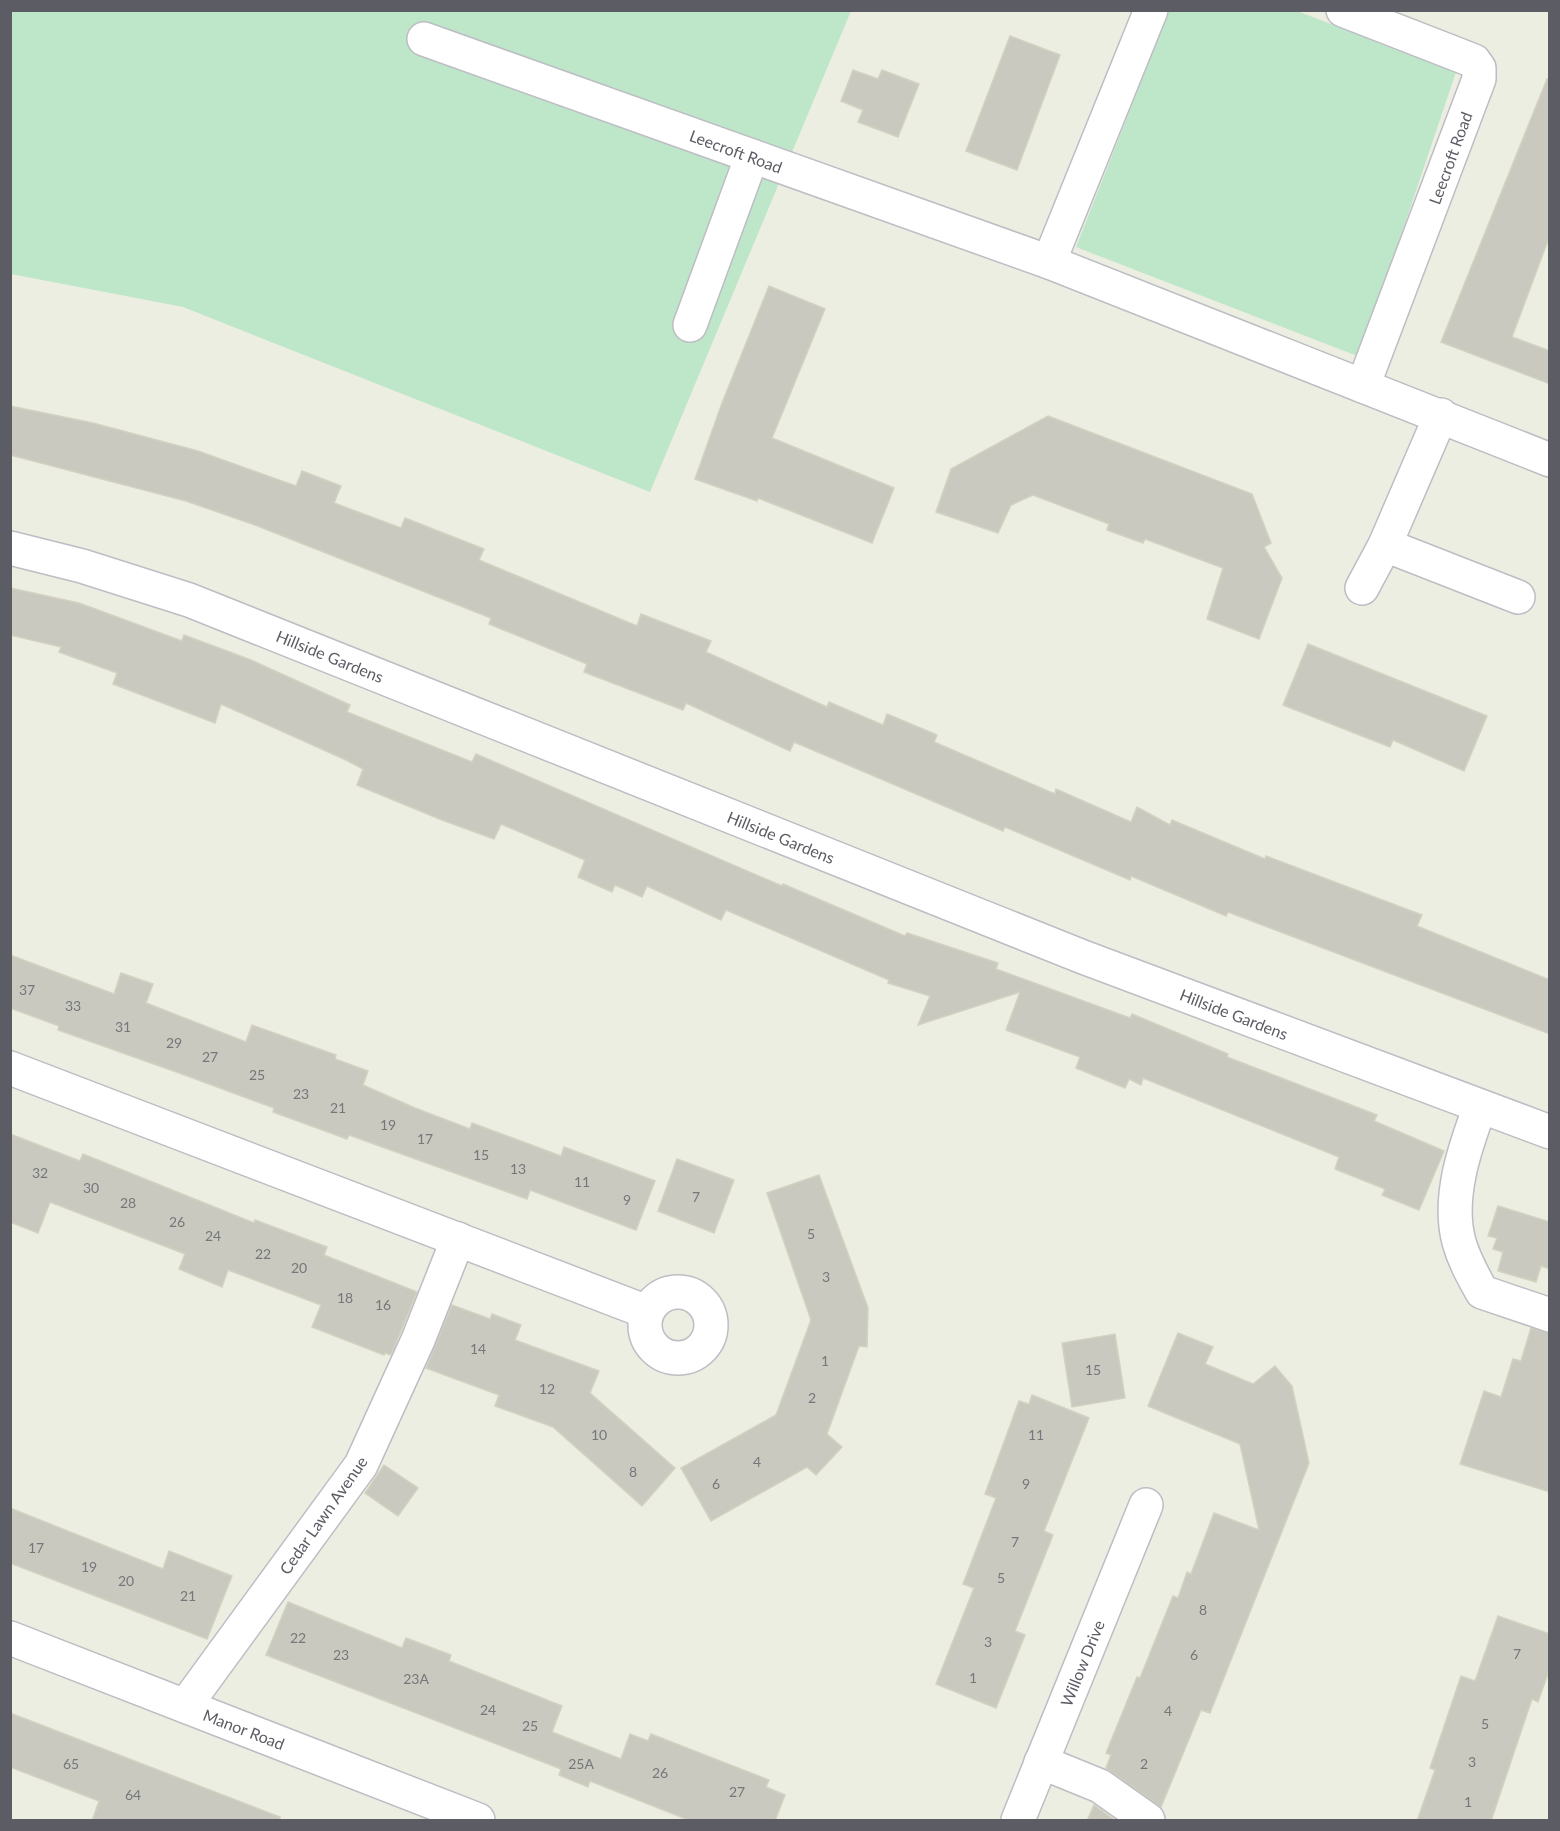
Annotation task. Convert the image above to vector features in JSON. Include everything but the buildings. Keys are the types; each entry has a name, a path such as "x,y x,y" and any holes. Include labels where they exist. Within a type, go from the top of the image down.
{"street":[{"path":"1048,262 1151,10"},
{"name":"Leecroft Road","path":"1343,10 1474,62 1479,68 1479,79 1443,178 1363,386"},
{"name":"Leecroft Road","path":"424,39 1048,262 1208,327 1441,415 1550,460"},
{"path":"690,325 752,156"},
{"path":"1362,588 1385,545 1441,415"},
{"path":"1385,545 1518,597"},
{"name":"Hillside Gardens","path":"10,548 82,566 189,600 1072,952 1550,1132"},
{"path":"10,1068 647,1312"},
{"path":"1480,1107 1464,1149 1456,1202 1458,1240 1468,1267 1482,1292 1550,1315"},
{"name":"Cedar Lawn Avenue","path":"185,1706 361,1465 418,1340 458,1239"},
{"name":"Willow Drive","path":"1018,1821 1146,1505"},
{"name":"Manor Road","path":"10,1638 478,1821"},
{"path":"1041,1762 1100,1786 1148,1821"}],"green space":[{"path":"10,11 851,11 650,492 183,307 11,274"},
{"path":"1169,11 1297,11 1456,72 1360,357 1076,247"}]}
